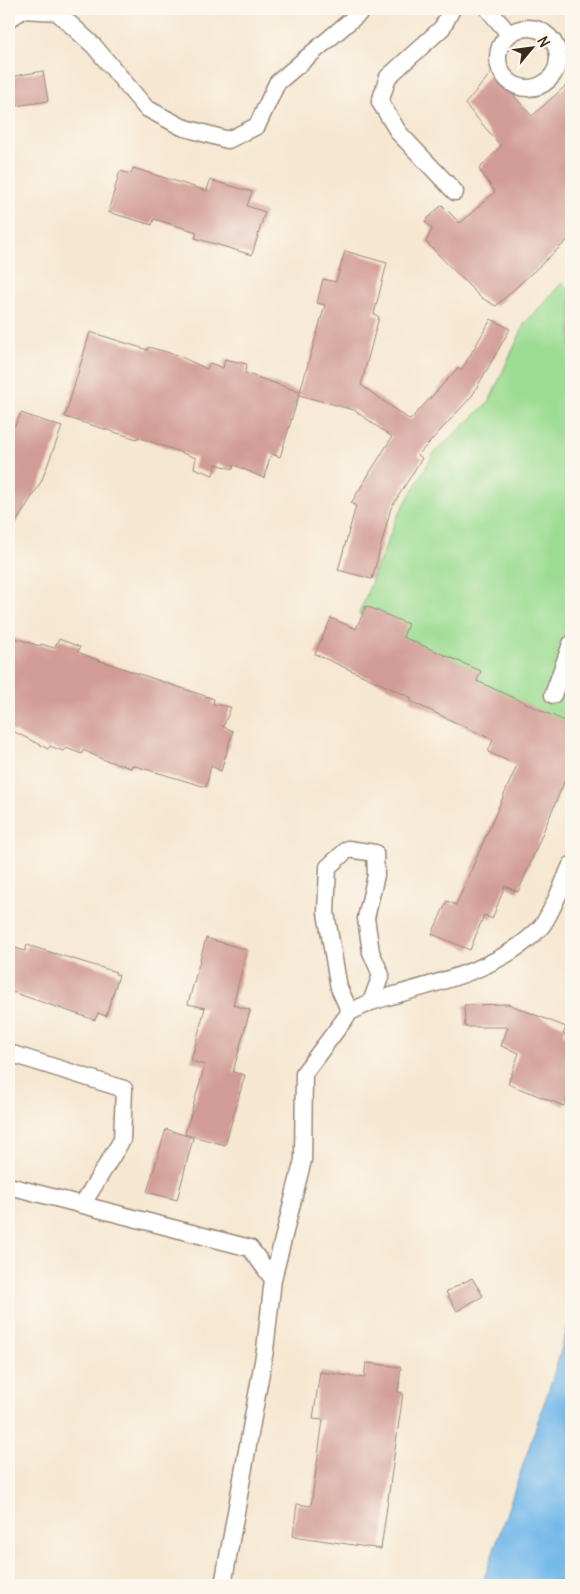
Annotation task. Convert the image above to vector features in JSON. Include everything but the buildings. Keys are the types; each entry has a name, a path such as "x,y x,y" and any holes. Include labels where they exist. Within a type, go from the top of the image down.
{"lane":[{"path":"9,20 23,10 57,12 94,46 146,108 182,127 228,140 257,126 277,82 364,9"},
{"path":"452,9 442,28 388,77 380,102 399,133 455,192"},
{"path":"488,9 509,34"},
{"path":"553,695 571,644"},
{"path":"350,1012 339,988 326,912 328,867 348,849 375,853 376,875 366,918 371,952 381,975 370,1002"},
{"path":"223,1585 265,1350 272,1279 304,1160 304,1074 350,1012 370,1002 462,974 512,952 542,926 571,865"},
{"path":"9,1052 124,1090 122,1140 82,1205"},
{"path":"9,1186 250,1248 272,1279"}],"green space":[{"path":"562,283 571,291 571,743 532,725 477,687 479,680 398,641 400,634 359,614 396,519 434,453 489,402 525,323"}],"water":[{"path":"571,1316 571,1585 482,1585 552,1380"}]}
